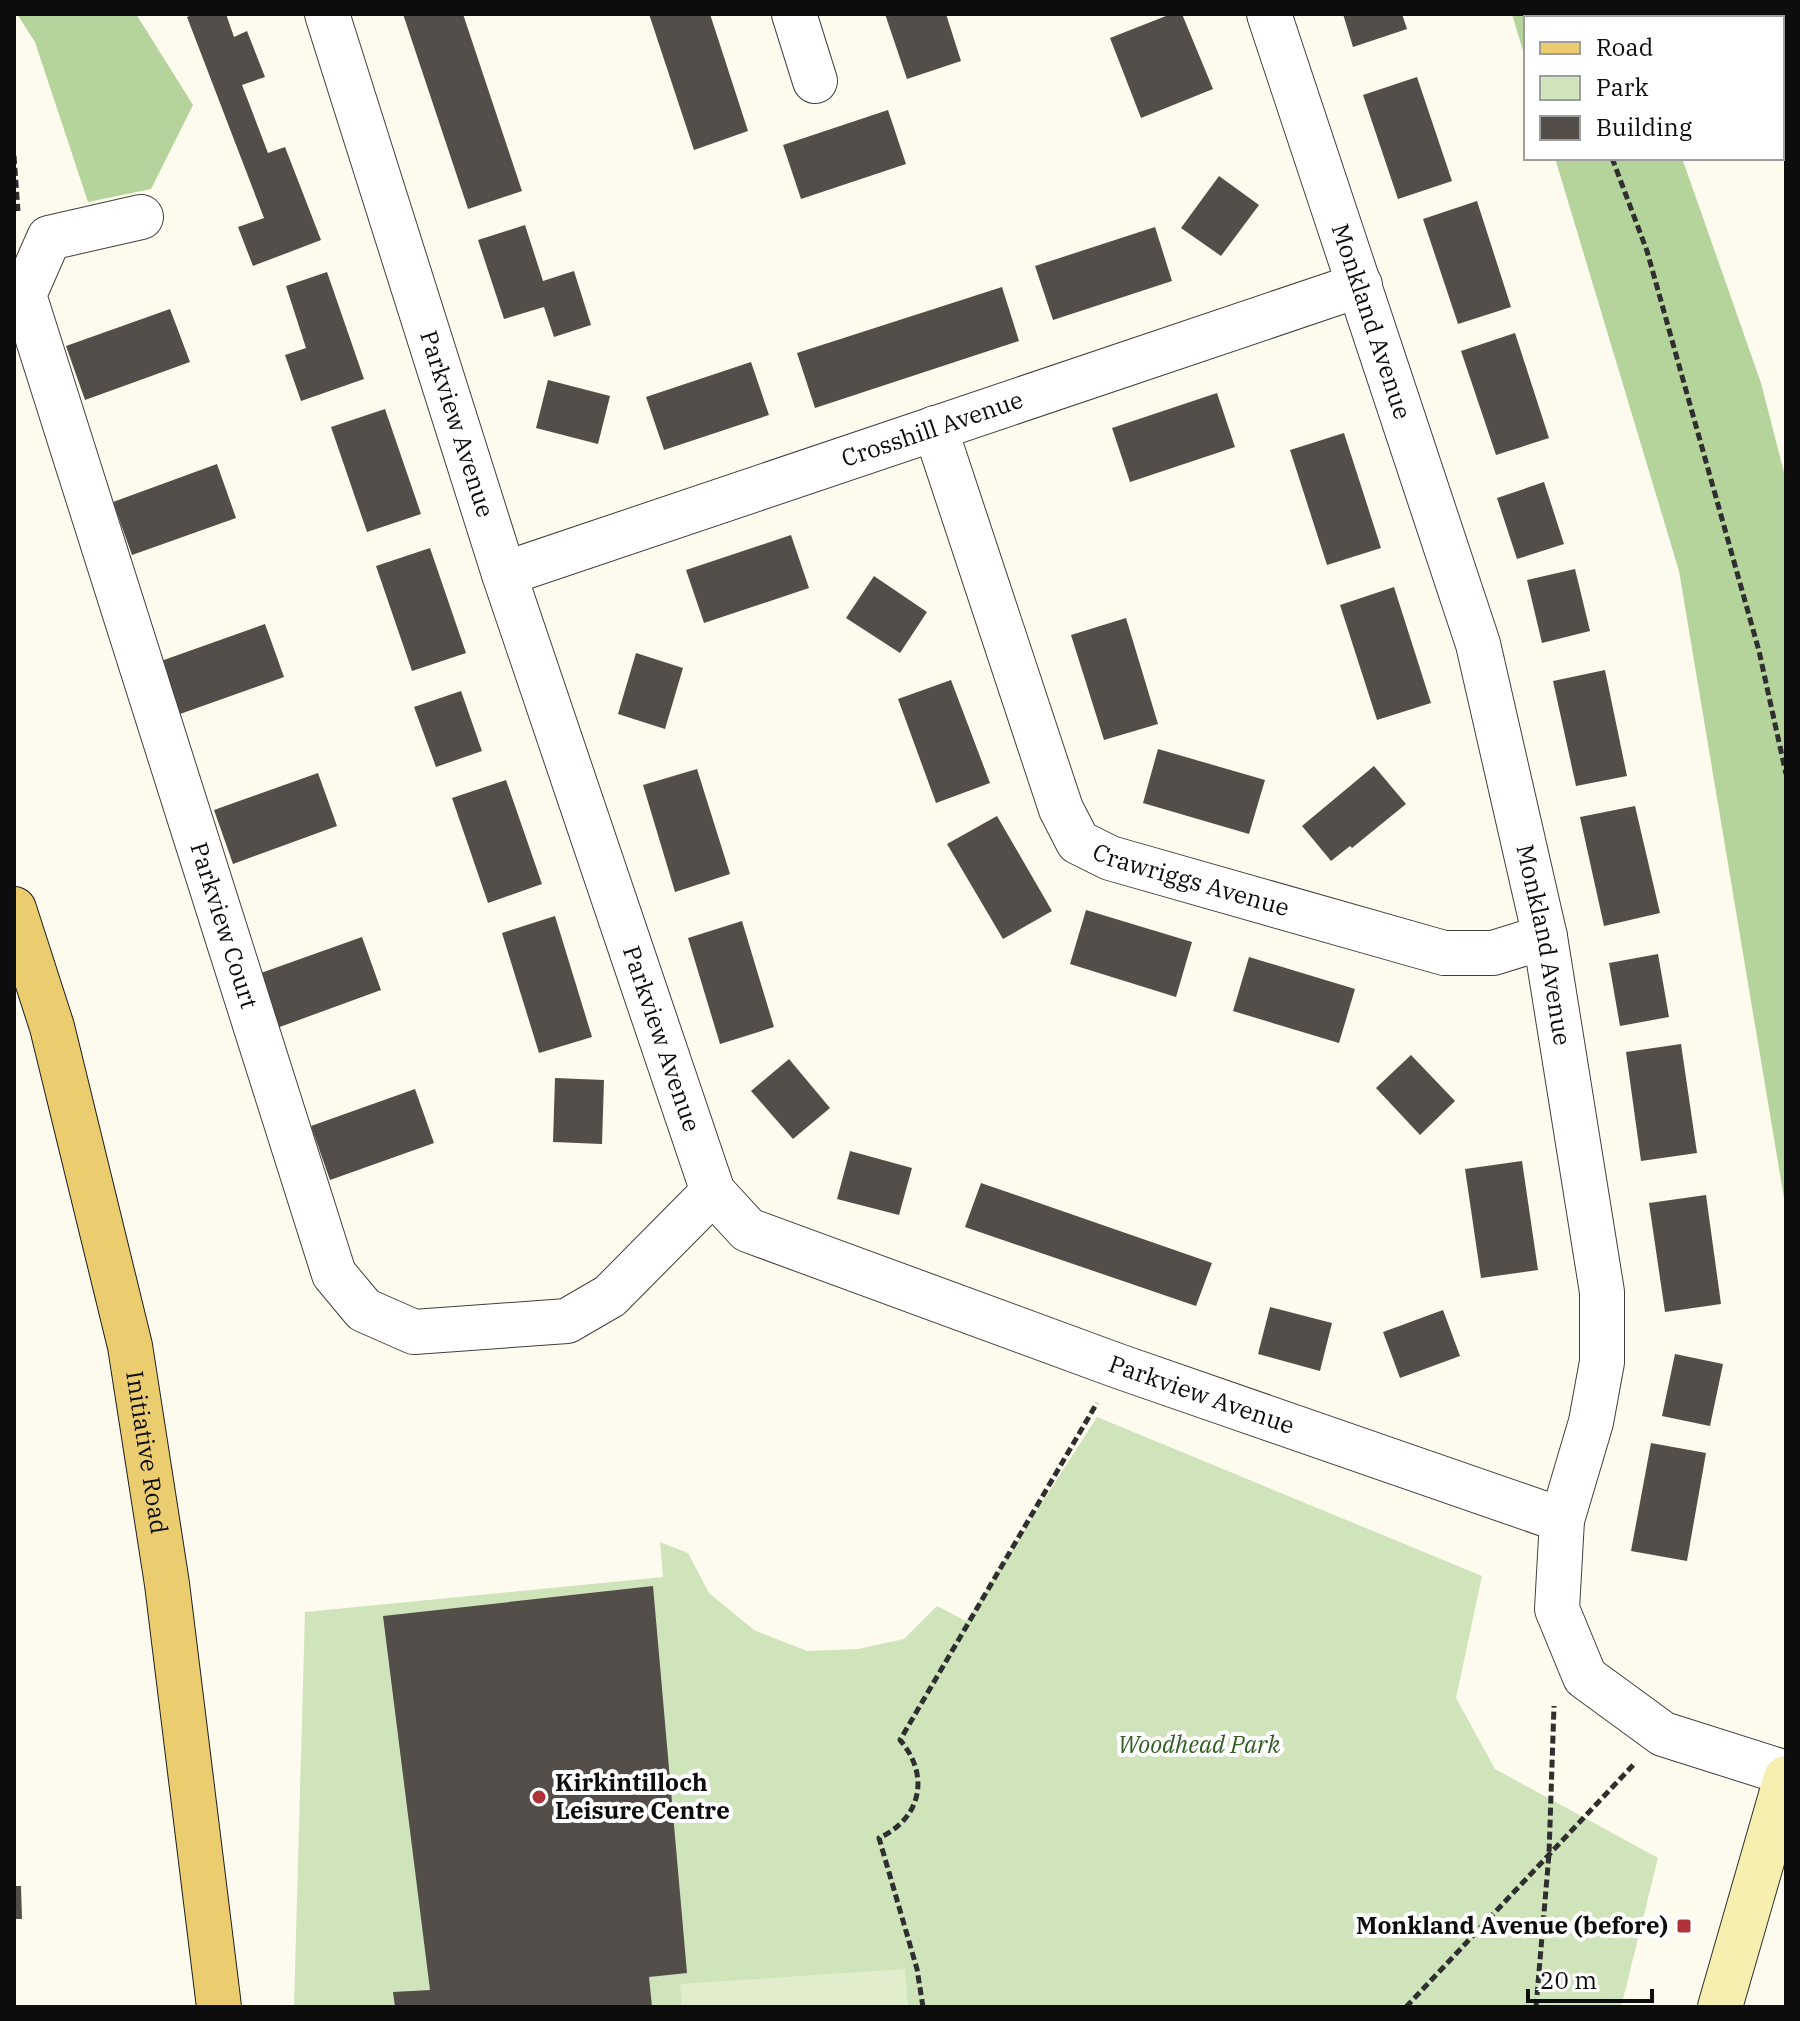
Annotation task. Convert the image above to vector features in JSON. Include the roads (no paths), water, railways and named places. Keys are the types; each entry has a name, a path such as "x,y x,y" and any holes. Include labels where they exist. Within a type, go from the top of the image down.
{"main road":[{"name":"Initiative Road","path":"14,909 52,1027 130,1346 167,1584 219,2007"},
{"path":"1720,2007 1786,1776"}],"street":[{"name":"Parkview Avenue","path":"327,14 504,574 713,1192 748,1230 1118,1366 1562,1520"},
{"path":"794,14 815,81"},
{"name":"Monkland Avenue","path":"1269,14 1478,644 1545,937 1602,1292 1602,1362 1597,1392 1562,1520 1557,1609 1585,1677 1663,1734 1786,1776"},
{"name":"Parkview Court","path":"141,217 49,238 24,295 334,1274 364,1310 414,1332 567,1321 610,1296 713,1192"},
{"name":"Crosshill Avenue","path":"504,574 1360,285"},
{"name":"Crawriggs Avenue","path":"935,428 1061,809 1078,842 1110,858 1444,953 1493,953 1545,937"}],"place":[{"name":"Kirkintilloch Leisure Centre","path":"539,1797"},
{"name":"Monkland Avenue (before)","path":"1684,1926"}],"park label":[{"name":"Woodhead Park","path":"1199,1745"}]}
